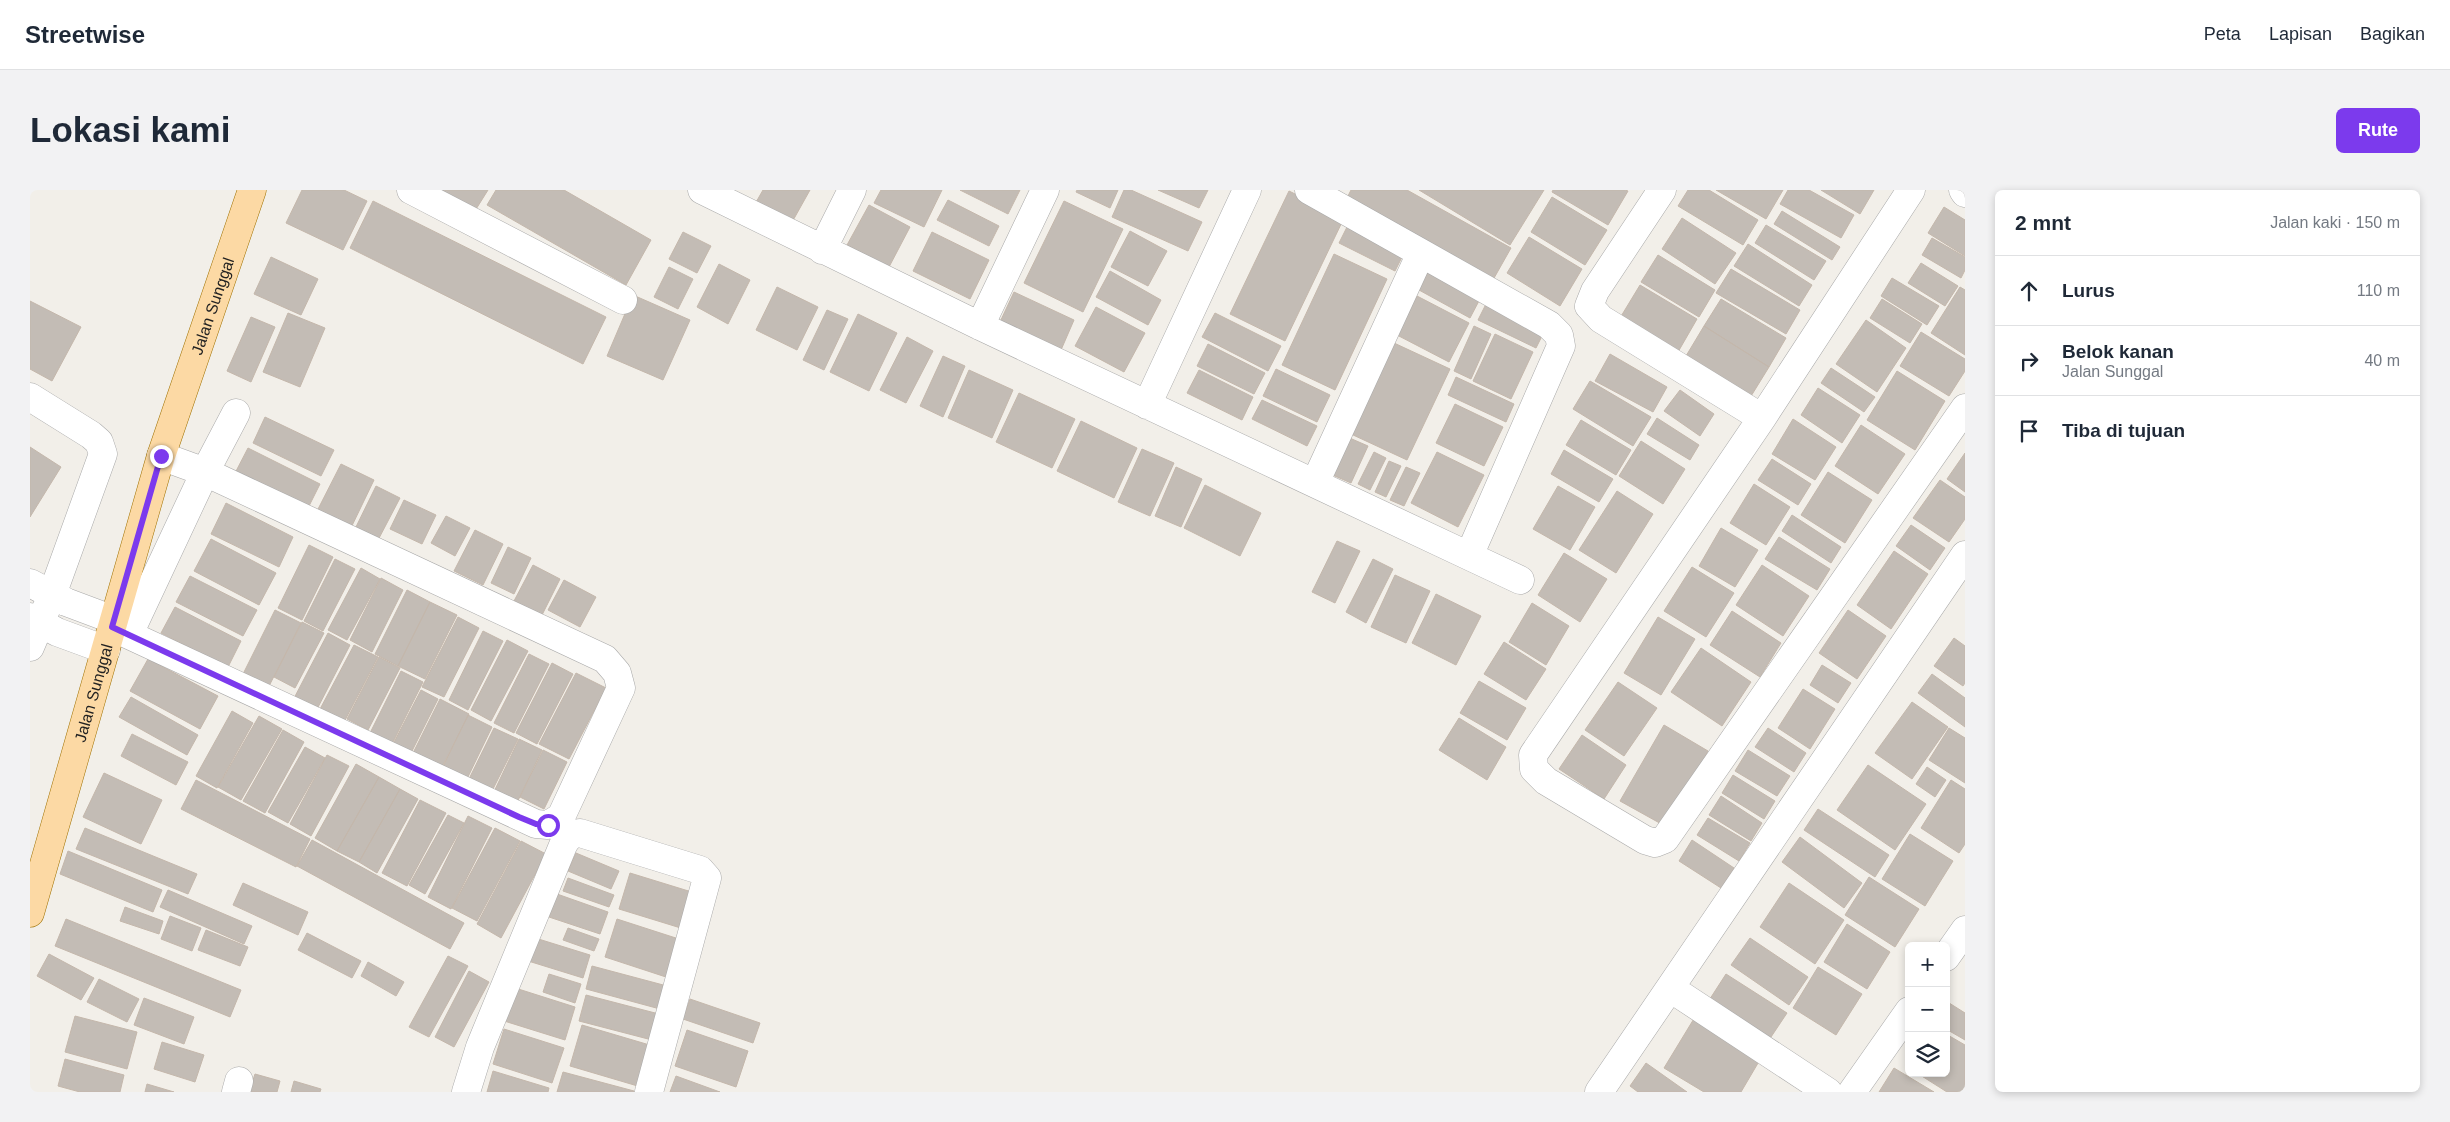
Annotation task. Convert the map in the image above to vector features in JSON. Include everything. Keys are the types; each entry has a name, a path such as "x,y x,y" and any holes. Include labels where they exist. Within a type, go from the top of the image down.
{"main road":[{"name":"Jalan Sunggal","path":"30,913 116,633 161,456 252,190"}],"street":[{"path":"410,190 623,300"},
{"path":"702,190 980,326 1520,580"},
{"path":"822,250 852,190"},
{"path":"980,326 1045,190"},
{"path":"1147,404 1247,190"},
{"path":"1308,190 1549,325 1559,335 1561,346 1469,556"},
{"path":"1662,190 1595,291 1589,306 1601,319 1762,418"},
{"path":"1911,190 1762,418 1533,755 1534,769 1546,781 1644,840 1655,843 1665,840 1965,408"},
{"path":"1315,483 1421,253"},
{"path":"30,398 92,435 99,442 103,454 41,589 33,629 66,636 116,633"},
{"path":"116,633 236,413"},
{"path":"41,589 116,633 536,824 548,825 561,817 620,688 617,673 605,659 205,472 161,456"},
{"path":"1599,1092 1965,555"},
{"path":"466,1092 480,1047 564,843 570,835 580,833 700,870 707,878 649,1092"},
{"path":"1950,951 1965,930"},
{"path":"1670,988 1828,1092"},
{"path":"1852,1092 1905,1016"}],"building":[{"path":"302,190 344,190 367,201 343,250 286,223"},
{"path":"432,190 488,190 473,214"},
{"path":"496,190 564,190 651,240 626,285 487,205"},
{"path":"763,190 810,190 791,224 755,204"},
{"path":"881,190 942,190 924,227 874,203"},
{"path":"960,190 1020,190 1008,214"},
{"path":"1077,190 1118,190 1110,208 1076,192"},
{"path":"1124,190 1131,190 1202,222 1188,251 1112,217"},
{"path":"1158,190 1208,190 1199,208"},
{"path":"1351,190 1407,190 1511,248 1489,287 1343,206"},
{"path":"1419,190 1544,190 1510,245"},
{"path":"1553,190 1628,191 1608,225 1552,192"},
{"path":"1688,190 1709,190 1758,220 1743,245 1678,206"},
{"path":"1716,190 1783,190 1766,219"},
{"path":"1788,190 1809,190 1854,215 1841,238 1780,204"},
{"path":"1821,190 1874,190 1860,214"},
{"path":"1289,191 1344,218 1285,341 1230,314"},
{"path":"1552,197 1607,230 1585,265 1531,232"},
{"path":"948,200 999,226 989,246 937,220"},
{"path":"373,201 606,317 583,364 350,248"},
{"path":"1064,201 1123,229 1083,312 1024,283"},
{"path":"869,205 910,227 889,267 847,245"},
{"path":"1944,207 1965,220 1965,256 1928,233"},
{"path":"1782,211 1840,247 1832,260 1774,224"},
{"path":"1682,218 1736,253 1715,284 1662,249"},
{"path":"1350,221 1406,249 1395,271 1339,243"},
{"path":"1766,225 1826,261 1814,280 1755,243"},
{"path":"1130,231 1167,251 1148,286 1111,267"},
{"path":"683,232 711,246 697,273 669,259"},
{"path":"932,232 989,260 970,299 913,271"},
{"path":"1529,237 1582,269 1560,306 1507,273"},
{"path":"1932,238 1965,257 1965,270 1961,278 1922,255"},
{"path":"1748,244 1812,285 1799,306 1734,266"},
{"path":"1334,254 1387,279 1335,390 1282,365"},
{"path":"1658,255 1715,290 1699,317 1641,282"},
{"path":"271,257 318,279 301,315 254,294"},
{"path":"1921,263 1958,286 1945,306 1908,283"},
{"path":"719,264 750,280 728,324 697,307"},
{"path":"669,267 693,279 678,309 654,297"},
{"path":"1429,269 1481,297 1470,318 1419,290"},
{"path":"1731,269 1800,310 1786,334 1716,293"},
{"path":"1110,271 1161,300 1148,325 1096,297"},
{"path":"1892,278 1939,306 1927,325 1881,296"},
{"path":"1640,285 1697,319 1678,352 1620,318"},
{"path":"777,287 818,307 797,350 756,330"},
{"path":"1960,287 1965,290 1965,355 1931,333"},
{"path":"1014,292 1074,320 1061,350 1000,322"},
{"path":"633,295 690,320 663,380 607,356"},
{"path":"1417,296 1469,323 1449,362 1397,335"},
{"path":"1721,299 1786,338 1769,367 1704,326"},
{"path":"1882,299 1922,324 1910,343 1870,318"},
{"path":"1488,300 1546,328 1536,348 1478,320"},
{"path":"30,301 81,327 52,381 30,369"},
{"path":"1096,307 1145,333 1124,372 1075,346"},
{"path":"827,310 848,319 824,370 803,360"},
{"path":"288,313 325,328 300,387 263,372"},
{"path":"1215,313 1281,346 1268,371 1202,337"},
{"path":"858,314 897,333 869,391 830,372"},
{"path":"251,317 275,327 251,382 227,371"},
{"path":"1866,320 1906,348 1877,392 1836,364"},
{"path":"1474,326 1491,334 1471,379 1454,371"},
{"path":"1704,326 1769,367 1748,401 1683,361"},
{"path":"1921,332 1965,359 1965,371 1949,396 1900,366"},
{"path":"1495,334 1533,352 1511,399 1473,381"},
{"path":"907,337 933,351 906,403 880,390"},
{"path":"1394,343 1450,369 1407,460 1351,434"},
{"path":"1208,344 1265,373 1254,394 1197,366"},
{"path":"1610,354 1667,387 1653,412 1595,381"},
{"path":"943,356 965,366 943,417 920,406"},
{"path":"1831,368 1875,397 1864,412 1821,383"},
{"path":"1276,369 1330,395 1317,422 1263,396"},
{"path":"969,370 1013,390 992,438 948,418"},
{"path":"1199,370 1253,397 1242,420 1187,393"},
{"path":"1897,371 1945,401 1915,450 1867,420"},
{"path":"1456,377 1514,404 1506,422 1448,395"},
{"path":"1590,381 1651,417 1633,446 1573,409"},
{"path":"1818,388 1860,415 1842,443 1801,415"},
{"path":"1680,390 1714,414 1700,436 1664,411"},
{"path":"1019,393 1075,419 1052,468 996,442"},
{"path":"1262,400 1317,426 1307,446 1252,419"},
{"path":"1455,404 1503,427 1484,466 1436,443"},
{"path":"265,417 334,450 321,476 253,443"},
{"path":"1657,418 1699,445 1690,460 1647,434"},
{"path":"1793,419 1836,447 1815,480 1772,454"},
{"path":"1581,420 1631,450 1616,475 1566,445"},
{"path":"1081,421 1137,448 1114,498 1057,471"},
{"path":"1861,425 1905,454 1878,494 1835,466"},
{"path":"1345,436 1368,446 1351,483 1328,473"},
{"path":"1641,441 1685,469 1663,504 1619,476"},
{"path":"30,447 61,467 30,517"},
{"path":"248,448 320,484 306,512 233,477"},
{"path":"1142,449 1174,463 1150,516 1118,502"},
{"path":"1564,450 1613,479 1599,502 1551,474"},
{"path":"1374,452 1386,458 1370,490 1358,484"},
{"path":"1437,452 1484,475 1458,527 1411,503"},
{"path":"1965,453 1965,492 1947,479"},
{"path":"1772,459 1811,484 1798,505 1758,480"},
{"path":"1389,461 1401,466 1386,497 1375,492"},
{"path":"341,464 374,480 348,534 314,517"},
{"path":"1176,467 1202,479 1181,527 1155,516"},
{"path":"1406,467 1420,473 1404,506 1390,500"},
{"path":"1828,472 1872,500 1845,543 1801,515"},
{"path":"1940,480 1965,497 1965,519 1949,542 1913,518"},
{"path":"1754,484 1790,507 1766,545 1730,523"},
{"path":"1205,485 1261,513 1240,556 1184,528"},
{"path":"376,486 400,498 377,542 354,531"},
{"path":"1558,486 1595,507 1570,550 1533,529"},
{"path":"1617,491 1653,514 1616,573 1579,550"},
{"path":"404,500 436,515 422,544 390,529"},
{"path":"226,503 293,537 279,567 211,534"},
{"path":"1792,515 1841,547 1831,563 1782,531"},
{"path":"446,516 470,528 455,556 431,543"},
{"path":"1911,525 1945,548 1930,570 1896,546"},
{"path":"1721,528 1758,550 1735,587 1699,566"},
{"path":"475,530 503,544 483,585 454,571"},
{"path":"1779,537 1830,569 1817,590 1765,559"},
{"path":"211,539 276,573 259,605 194,571"},
{"path":"1337,541 1360,551 1335,603 1312,592"},
{"path":"309,545 333,557 302,620 278,608"},
{"path":"508,547 531,558 514,594 491,583"},
{"path":"1894,551 1928,574 1891,629 1857,605"},
{"path":"1564,553 1607,579 1580,622 1538,595"},
{"path":"335,559 355,569 323,631 304,621"},
{"path":"1373,559 1393,569 1366,623 1346,612"},
{"path":"533,565 560,579 542,615 514,601"},
{"path":"1762,565 1809,596 1783,636 1736,605"},
{"path":"1692,567 1734,593 1706,637 1664,611"},
{"path":"361,568 380,579 347,640 328,630"},
{"path":"1395,575 1430,591 1406,643 1371,627"},
{"path":"190,576 257,610 243,636 176,602"},
{"path":"381,578 403,590 372,652 350,640"},
{"path":"564,580 596,597 580,627 548,610"},
{"path":"407,590 430,602 398,666 375,654"},
{"path":"1436,594 1481,616 1456,665 1412,643"},
{"path":"430,602 457,615 425,679 398,666"},
{"path":"1532,603 1569,626 1546,665 1509,642"},
{"path":"175,607 241,641 228,667 161,633"},
{"path":"275,610 301,623 266,692 240,680"},
{"path":"1848,610 1886,636 1857,679 1819,653"},
{"path":"1732,611 1781,643 1760,677 1710,645"},
{"path":"458,617 479,628 444,697 422,687"},
{"path":"1658,617 1695,639 1661,695 1624,673"},
{"path":"302,622 324,633 295,688 274,677"},
{"path":"483,631 503,641 468,710 449,700"},
{"path":"328,633 350,645 314,715 291,704"},
{"path":"1954,638 1965,646 1965,683 1963,686 1934,666"},
{"path":"507,640 528,651 491,721 471,710"},
{"path":"1504,642 1546,669 1526,700 1484,674"},
{"path":"354,645 378,657 343,724 319,711"},
{"path":"1701,648 1751,682 1722,726 1671,692"},
{"path":"529,654 549,664 514,733 494,723"},
{"path":"379,657 400,668 368,730 347,719"},
{"path":"148,659 218,696 200,729 130,691"},
{"path":"552,663 573,674 537,744 516,733"},
{"path":"1822,665 1851,683 1838,703 1810,685"},
{"path":"401,671 423,682 392,744 370,733"},
{"path":"576,673 606,688 569,759 539,744"},
{"path":"1932,674 1965,698 1965,727 1918,693"},
{"path":"1479,681 1526,708 1507,740 1460,713"},
{"path":"1618,682 1657,708 1624,756 1585,730"},
{"path":"1803,689 1835,709 1810,749 1778,728"},
{"path":"421,690 438,699 410,755 392,746"},
{"path":"131,697 198,735 187,755 119,717"},
{"path":"440,699 469,714 440,771 411,757"},
{"path":"1912,702 1948,727 1912,779 1875,753"},
{"path":"232,711 253,723 217,788 196,776"},
{"path":"468,715 492,727 466,781 442,769"},
{"path":"259,716 282,729 241,800 218,787"},
{"path":"1459,718 1506,747 1487,780 1439,750"},
{"path":"1664,725 1708,751 1665,826 1620,801"},
{"path":"494,728 518,739 490,795 467,783"},
{"path":"1768,728 1806,753 1794,772 1755,747"},
{"path":"1949,728 1965,738 1965,783 1929,760"},
{"path":"283,730 304,742 265,813 243,801"},
{"path":"132,734 188,762 176,785 121,756"},
{"path":"1582,735 1626,765 1604,799 1559,769"},
{"path":"519,739 542,750 514,809 491,798"},
{"path":"305,747 325,758 288,823 268,812"},
{"path":"543,750 567,762 544,809 520,797"},
{"path":"1748,750 1790,776 1777,796 1735,771"},
{"path":"327,755 349,766 311,836 290,824"},
{"path":"356,764 379,777 337,851 315,838"},
{"path":"1868,765 1926,804 1895,850 1837,810"},
{"path":"1927,767 1946,780 1935,797 1916,784"},
{"path":"104,773 162,800 141,844 83,817"},
{"path":"1733,775 1775,801 1764,819 1722,793"},
{"path":"379,777 400,789 359,862 337,851"},
{"path":"196,780 310,839 296,867 181,809"},
{"path":"1951,780 1965,789 1965,844 1959,853 1921,828"},
{"path":"400,789 418,799 377,873 359,862"},
{"path":"1721,796 1762,823 1751,841 1709,815"},
{"path":"420,800 446,813 407,886 382,873"},
{"path":"1818,809 1889,855 1875,877 1804,830"},
{"path":"448,815 464,823 425,894 409,885"},
{"path":"468,816 492,828 451,909 428,897"},
{"path":"1708,818 1750,843 1739,861 1697,835"},
{"path":"85,828 197,874 188,894 76,849"},
{"path":"495,828 520,841 477,921 452,908"},
{"path":"1910,834 1953,861 1925,906 1882,879"},
{"path":"1800,837 1862,883 1844,908 1782,862"},
{"path":"312,840 464,923 450,949 297,866"},
{"path":"1692,840 1734,868 1721,888 1679,861"},
{"path":"521,841 546,854 501,938 477,924"},
{"path":"68,851 162,890 153,912 60,874"},
{"path":"576,853 619,871 611,889 568,871"},
{"path":"630,873 695,893 684,929 619,909"},
{"path":"1869,877 1919,909 1895,947 1845,915"},
{"path":"568,878 614,895 609,907 563,891"},
{"path":"243,883 308,912 298,935 233,905"},
{"path":"1789,883 1844,920 1815,964 1760,927"},
{"path":"168,890 252,926 244,944 160,907"},
{"path":"557,894 608,912 600,934 549,917"},
{"path":"125,907 163,921 159,934 120,921"},
{"path":"170,916 201,928 192,951 161,939"},
{"path":"66,919 241,990 230,1017 55,946"},
{"path":"617,919 682,940 669,978 605,957"},
{"path":"1847,924 1890,952 1867,989 1824,962"},
{"path":"568,928 599,939 594,951 563,940"},
{"path":"206,930 248,947 240,966 198,950"},
{"path":"307,933 361,961 352,978 298,950"},
{"path":"532,937 590,955 583,978 525,960"},
{"path":"1750,938 1808,977 1789,1005 1731,965"},
{"path":"49,954 94,978 81,1000 37,976"},
{"path":"448,956 468,966 429,1037 409,1027"},
{"path":"368,962 404,982 396,996 361,976"},
{"path":"592,966 667,986 660,1009 586,989"},
{"path":"1818,967 1862,994 1836,1035 1793,1008"},
{"path":"469,971 489,982 454,1047 435,1037"},
{"path":"549,974 581,984 575,1003 543,992"},
{"path":"1726,974 1787,1013 1767,1043 1706,1005"},
{"path":"99,979 139,999 127,1022 87,1002"},
{"path":"512,987 575,1007 565,1040 501,1020"},
{"path":"586,995 659,1014 652,1040 579,1021"},
{"path":"144,998 194,1017 184,1044 134,1025"},
{"path":"690,999 760,1023 753,1043 683,1019"},
{"path":"1950,1004 1965,1013 1965,1040 1950,1031"},
{"path":"75,1016 137,1032 127,1069 65,1052"},
{"path":"1695,1017 1761,1058 1741,1092 1704,1092 1664,1068"},
{"path":"582,1025 653,1046 641,1087 570,1066"},
{"path":"504,1029 564,1048 552,1083 493,1064"},
{"path":"687,1030 748,1051 736,1087 675,1066"},
{"path":"1950,1036 1965,1045 1965,1092 1947,1092 1923,1077 1950,1077"},
{"path":"162,1042 204,1055 195,1082 154,1069"},
{"path":"65,1059 124,1075 120,1092 80,1092 58,1086"},
{"path":"1646,1063 1687,1092 1638,1092 1630,1086"},
{"path":"1894,1068 1905,1075 1905,1077 1909,1077 1934,1092 1879,1092"},
{"path":"493,1071 549,1088 548,1092 487,1092"},
{"path":"563,1072 634,1091 634,1092 557,1092"},
{"path":"255,1074 280,1081 277,1092 249,1092"},
{"path":"676,1076 720,1092 670,1092"},
{"path":"294,1081 321,1089 320,1092 291,1092"},
{"path":"147,1084 174,1092 145,1092"}],"route":[{"path":"161,456 112,627 519,817 536,824 548,825"}]}
